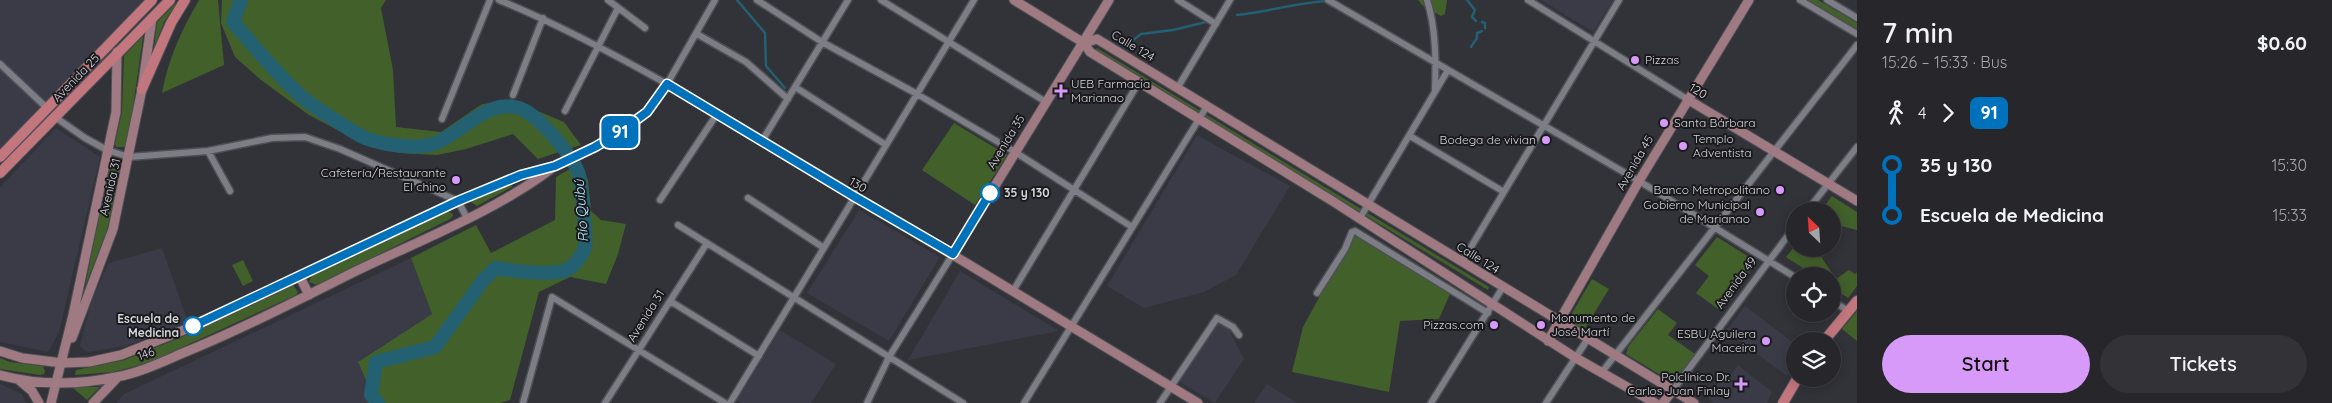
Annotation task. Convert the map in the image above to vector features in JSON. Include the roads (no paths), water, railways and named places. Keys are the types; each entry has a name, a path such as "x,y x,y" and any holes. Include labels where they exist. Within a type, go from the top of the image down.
{"main road":[{"name":"Avenida 25","path":"0,173 122,31 152,0"},
{"name":"Avenida 25","path":"0,158 117,52 170,0"},
{"path":"142,89 171,23 185,0"},
{"path":"117,52 122,31"},
{"path":"1832,332 1857,301"},
{"path":"1783,403 1792,387"}],"street":[{"path":"442,119 490,0"},
{"name":"130","path":"499,0 544,18 598,44 953,254 1071,328 1198,403"},
{"path":"608,0 645,28"},
{"path":"667,84 716,0"},
{"path":"757,0 822,42 917,94 1015,152 1132,227"},
{"path":"762,142 848,0"},
{"path":"881,0 1046,102"},
{"path":"730,403 974,0"},
{"path":"1014,0 1084,43 1090,52 1360,218 1548,341 1655,403"},
{"name":"Avenida 35","path":"867,403 889,357 1109,0"},
{"path":"1178,0 1216,24"},
{"path":"1178,87 1230,0"},
{"path":"1328,0 1639,181 1786,271"},
{"path":"1427,0 1431,12 1436,63 1435,91"},
{"name":"120","path":"1528,0 1687,99 1857,201"},
{"path":"1462,262 1619,0"},
{"name":"Avenida 45","path":"1548,341 1687,99 1749,0"},
{"path":"1800,0 1857,34"},
{"path":"1827,0 1857,18"},
{"path":"565,111 618,8"},
{"name":"Avenida 31","path":"63,359 80,322 113,229 142,89 152,18"},
{"path":"513,95 544,18"},
{"path":"697,34 746,62 788,99"},
{"name":"Calle 124","path":"1084,43 1097,39 1178,87 1368,206 1694,403"},
{"path":"1602,372 1857,45"},
{"name":"Avenida 31","path":"51,403 63,359 116,112 117,52"},
{"path":"0,64 51,113 84,138 107,150 129,157 208,151 272,138 305,137 340,149 458,201 467,218"},
{"path":"1360,218 1448,70"},
{"path":"1013,291 1138,82"},
{"name":"146","path":"0,375 19,380 57,382 118,377 158,364 223,337 525,188 555,166 617,134 647,112 667,84"},
{"path":"795,87 886,145"},
{"path":"1024,403 1208,106"},
{"path":"660,200 717,114"},
{"path":"1410,136 1504,192"},
{"path":"1813,202 1857,147"},
{"path":"208,151 230,191"},
{"name":"146","path":"0,351 22,358 89,362 121,355 204,322 458,201 521,175 555,166"},
{"path":"748,198 824,248"},
{"path":"678,225 963,403"},
{"path":"1317,293 1345,249 1352,232 1355,231 1488,312"},
{"name":"Avenida 49","path":"1662,403 1786,238"},
{"name":"Avenida 31","path":"605,403 707,243"},
{"path":"300,277 309,295"},
{"path":"1431,403 1503,287"},
{"path":"523,403 552,297 725,403"},
{"path":"670,301 759,356"},
{"path":"1841,306 1849,311"},
{"path":"1160,403 1217,318 1233,327 1239,335"},
{"path":"1546,403 1589,338"},
{"path":"93,403 118,377"},
{"path":"19,380 32,391 40,403"}],"waterway":[{"name":"Río Quibú","path":"241,0 233,22 266,61 307,101 365,138 400,146 429,145 446,138 478,116 500,107 512,106 524,110 539,121 569,156 578,172 582,197 585,247 577,261 564,271 545,273 496,268 484,279 435,347 376,362 371,395 378,403"},
{"path":"737,0 765,33 766,66 785,88"},
{"path":"1467,0 1475,10 1472,17 1476,21"},
{"path":"1237,15 1326,1"},
{"path":"1124,47 1141,34 1173,30 1206,22"},
{"path":"1482,22 1485,23 1485,28"},
{"path":"1471,47 1477,38 1477,33 1482,31"}],"place":[{"name":"Pizzas","path":"1635,60"},
{"name":"UEB Farmacia Marianao","path":"1061,91"},
{"name":"Santa Bárbara","path":"1664,123"},
{"name":"Bodega de vivian","path":"1546,140"},
{"name":"Templo Adventista","path":"1683,146"},
{"name":"Cafetería/Restaurante El chino","path":"456,180"},
{"name":"Banco Metropolitano","path":"1780,190"},
{"name":"35 y 130","path":"990,193"},
{"name":"Gobierno Municipal de Marianao","path":"1760,212"},
{"name":"Pizzas.com","path":"1494,325"},
{"name":"Monumento de José Martí","path":"1541,325"},
{"name":"Escuela de Medicina","path":"193,326"},
{"name":"ESBU Aguilera Maceira","path":"1766,341"},
{"name":"Polclínico Dr. Carlos Juan Finlay","path":"1741,384"}]}
